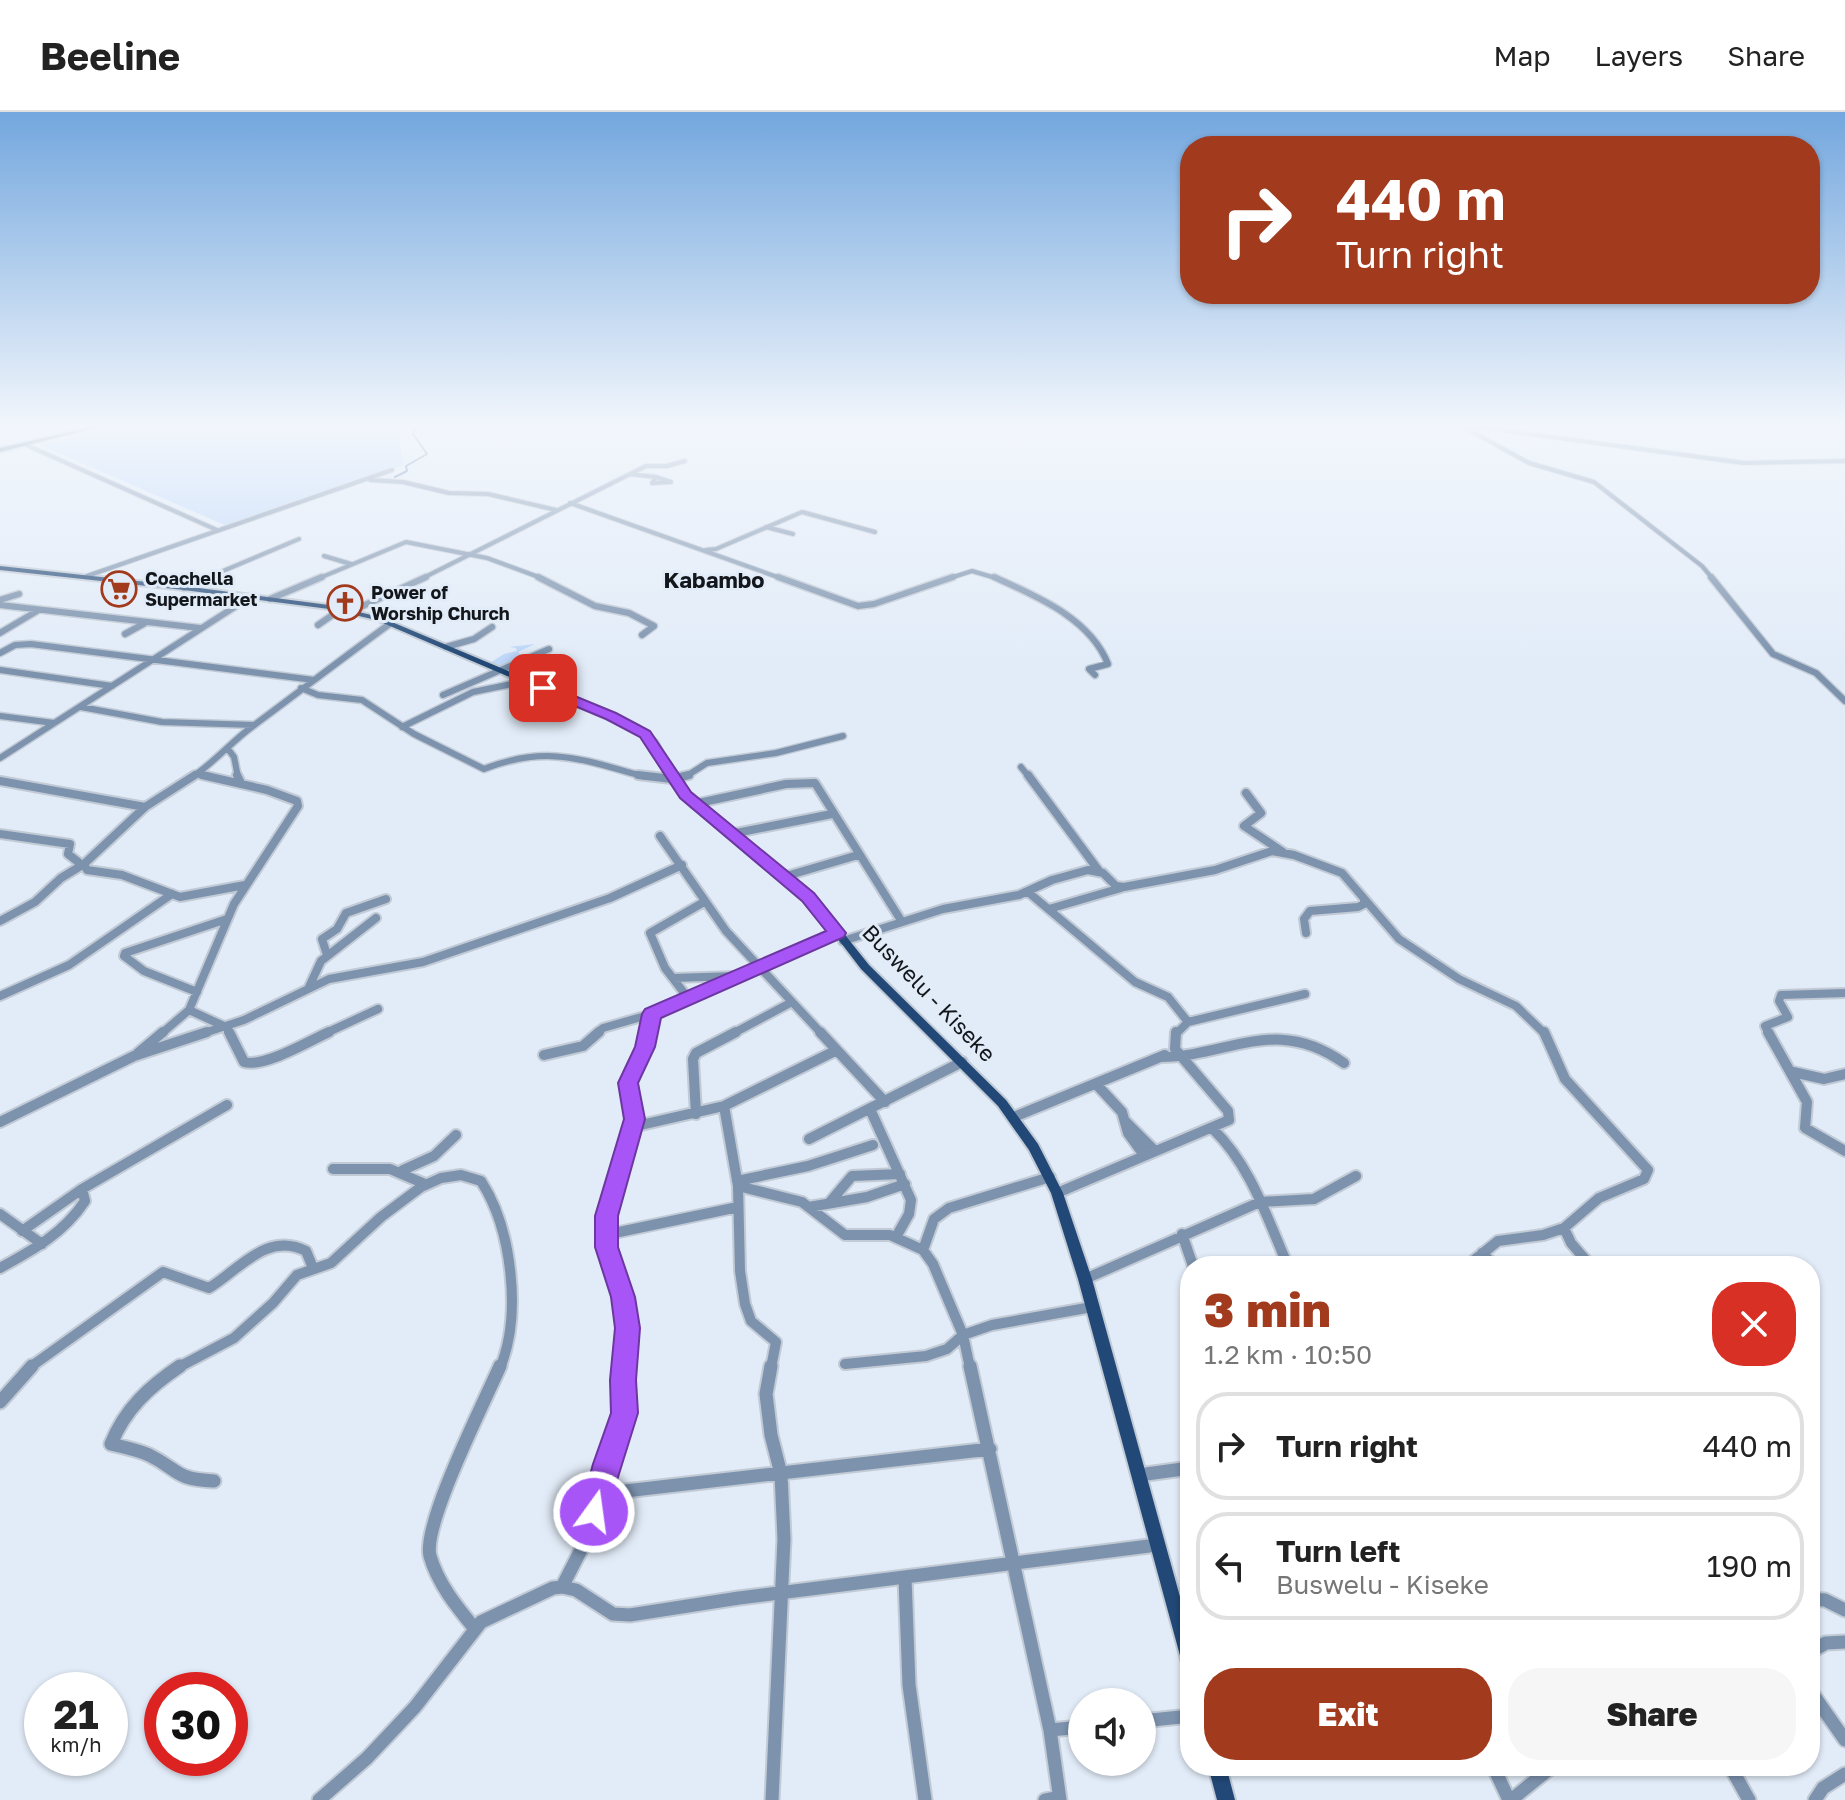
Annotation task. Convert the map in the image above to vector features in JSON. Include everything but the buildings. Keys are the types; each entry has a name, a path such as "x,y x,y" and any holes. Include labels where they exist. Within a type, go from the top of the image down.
{"main road":[{"name":"Buswelu - Kiseke","path":"0,568 87,576 346,610 391,623 599,710 645,734 654,743 672,779 694,804 815,903 865,967 1014,1117 1050,1177 1085,1279 1180,1627"},
{"path":"1220,1776 1226,1800"}],"street":[{"path":"160,505 217,530"},
{"path":"87,576 293,505"},
{"path":"534,505 556,510"},
{"path":"318,625 566,505"},
{"path":"575,505 858,606 874,604 972,571 982,572 1071,618 1106,655 1108,664 1089,669 1095,675"},
{"path":"1621,505 1692,557 1723,590 1737,612 1773,654 1816,673 1845,701"},
{"path":"701,550 716,549 805,512 875,532"},
{"path":"765,527 793,534"},
{"path":"184,588 299,539"},
{"path":"270,599 402,542 487,558 543,579 598,607 629,613 654,626 642,635"},
{"path":"324,556 351,565"},
{"path":"0,603 19,594"},
{"path":"0,758 250,597"},
{"path":"0,603 200,628"},
{"path":"0,633 39,610"},
{"path":"125,634 145,623"},
{"path":"0,921 35,902 83,865 145,807 197,774 301,688 391,623"},
{"path":"446,647 474,639 492,627"},
{"path":"0,653 13,646 29,644 314,680"},
{"path":"443,695 496,669 549,649"},
{"path":"2,672 112,686"},
{"path":"402,727 473,692 526,681"},
{"path":"301,688 318,695 362,700 402,727 484,769 520,756 550,755 591,762 649,778 672,779 686,777 707,763 776,753 843,736"},
{"path":"80,707 162,722 254,725"},
{"path":"0,716 55,724"},
{"path":"228,749 235,757 236,777 241,783"},
{"path":"1021,767 1099,871 1121,887"},
{"path":"134,1056 189,1010 227,919 298,803 279,793 197,774"},
{"path":"0,781 145,807"},
{"path":"694,804 806,782 815,783 902,922"},
{"path":"1246,793 1261,813 1244,826 1284,853 1342,873 1390,931 1411,948 1459,979 1516,1006 1537,1024 1547,1036 1565,1079 1648,1170 1644,1179 1599,1198 1564,1228 1543,1235 1498,1241 1479,1256"},
{"path":"731,834 832,814"},
{"path":"0,834 70,844 68,854 87,870 122,875 184,897 245,885"},
{"path":"660,836 704,902 835,1051 885,1102"},
{"path":"1049,909 1121,887 1215,870 1264,853 1284,853"},
{"path":"783,877 858,855"},
{"path":"0,1122 134,1056 226,1027 263,1012 309,987 348,974 423,962 610,898 682,865"},
{"path":"544,1055 583,1046 603,1028 652,1014 737,976 840,937 943,909 1028,892 1052,880 1083,871 1099,871"},
{"path":"1028,892 1135,982 1168,997 1188,1022"},
{"path":"0,996 38,984 76,963 172,894"},
{"path":"327,955 322,939 337,929 346,913 386,899"},
{"path":"1306,933 1304,919 1310,911 1358,907 1364,904 1364,899"},
{"path":"688,998 659,957 650,937 651,930 704,902"},
{"path":"309,987 315,969 327,955 376,918"},
{"path":"197,992 133,966 124,956 125,953 227,919"},
{"path":"673,978 737,976"},
{"path":"1845,993 1829,996 1787,993 1779,997 1788,1017 1767,1024 1765,1029 1793,1072 1807,1102 1805,1128 1845,1151"},
{"path":"1057,1193 1229,1120 1228,1111 1178,1053 1176,1032 1188,1022 1305,994"},
{"path":"696,1114 693,1059 696,1053 792,1002"},
{"path":"189,1010 226,1027 244,1062 249,1064 279,1055 378,1009"},
{"path":"562,1587 586,1540 606,1464 624,1413 627,1328 623,1297 605,1235 612,1193 635,1112 628,1083 645,1047 652,1014"},
{"path":"1014,1117 1160,1057 1226,1045 1259,1041 1321,1047 1344,1063"},
{"path":"632,1127 724,1106 835,1051"},
{"path":"809,1139 962,1062"},
{"path":"1793,1072 1824,1079 1845,1074"},
{"path":"1097,1085 1122,1112 1128,1133 1144,1155"},
{"path":"22,1231 82,1189 227,1105"},
{"path":"724,1106 737,1183 748,1315 754,1325 776,1342 766,1394 781,1474 784,1539 772,1800"},
{"path":"870,1109 912,1207 896,1237"},
{"path":"1126,1122 1155,1151"},
{"path":"1213,1129 1229,1145 1260,1202 1284,1256"},
{"path":"333,1169 402,1170 434,1156 456,1135"},
{"path":"737,1183 808,1166 873,1145"},
{"path":"402,1170 425,1184"},
{"path":"214,1481 192,1480 177,1475 149,1455 115,1447 111,1444 113,1432 152,1385 182,1364 234,1338 273,1303 291,1279 331,1263 425,1184 454,1174 473,1176 487,1188 494,1201 511,1276 513,1305 502,1362 437,1513 429,1540 430,1555 448,1596 475,1629"},
{"path":"829,1202 852,1176 902,1179"},
{"path":"1085,1279 1260,1202 1314,1199 1356,1176"},
{"path":"923,1250 934,1219 949,1208 1050,1177"},
{"path":"809,1207 867,1197 902,1179"},
{"path":"737,1183 792,1198 845,1235 881,1234 896,1237 923,1250 933,1264 963,1335 990,1449 1050,1730 1054,1799"},
{"path":"0,1268 42,1244 66,1225 82,1206 85,1195 82,1189"},
{"path":"605,1235 738,1207"},
{"path":"0,1214 42,1244"},
{"path":"1564,1228 1582,1256"},
{"path":"1182,1234 1190,1256"},
{"path":"0,1402 30,1367 163,1272 171,1271 194,1285 209,1288 248,1259 280,1244 305,1249 312,1257 313,1268"},
{"path":"1482,1253 1485,1256"},
{"path":"845,1364 938,1353 963,1335 1022,1318 1092,1307"},
{"path":"599,1494 990,1449"},
{"path":"1139,1475 1180,1469"},
{"path":"319,1800 367,1758 415,1707 475,1629 490,1617 553,1588 576,1590 613,1614 630,1615 1157,1545"},
{"path":"905,1578 909,1685 925,1800"},
{"path":"1820,1600 1845,1610"},
{"path":"1820,1646 1845,1642"},
{"path":"1820,1704 1845,1740"},
{"path":"1156,1720 1180,1717"},
{"path":"1050,1730 1068,1728"},
{"path":"1815,1800 1823,1788 1845,1774"},
{"path":"1498,1776 1510,1800 1540,1776"},
{"path":"1736,1776 1749,1800"}],"shaded area":[{"path":"178,505 289,505 227,526"},
{"path":"535,644 518,652 523,657 547,651 548,658 522,674 510,669 521,657 505,668 490,663 504,654 517,651 509,647"}],"place":[{"name":"Coachella Supermarket","path":"119,589"},
{"name":"Power of Worship Church","path":"345,603"}],"district":[{"name":"Kabambo","path":"714,580"}],"route":[{"path":"543,688 611,716 645,734 654,743 672,779 685,795 808,897 838,933 652,1014 645,1047 630,1074 628,1083 635,1119 607,1216 607,1247 623,1297 627,1328 623,1380 625,1398 621,1429 606,1464 594,1512"}]}
